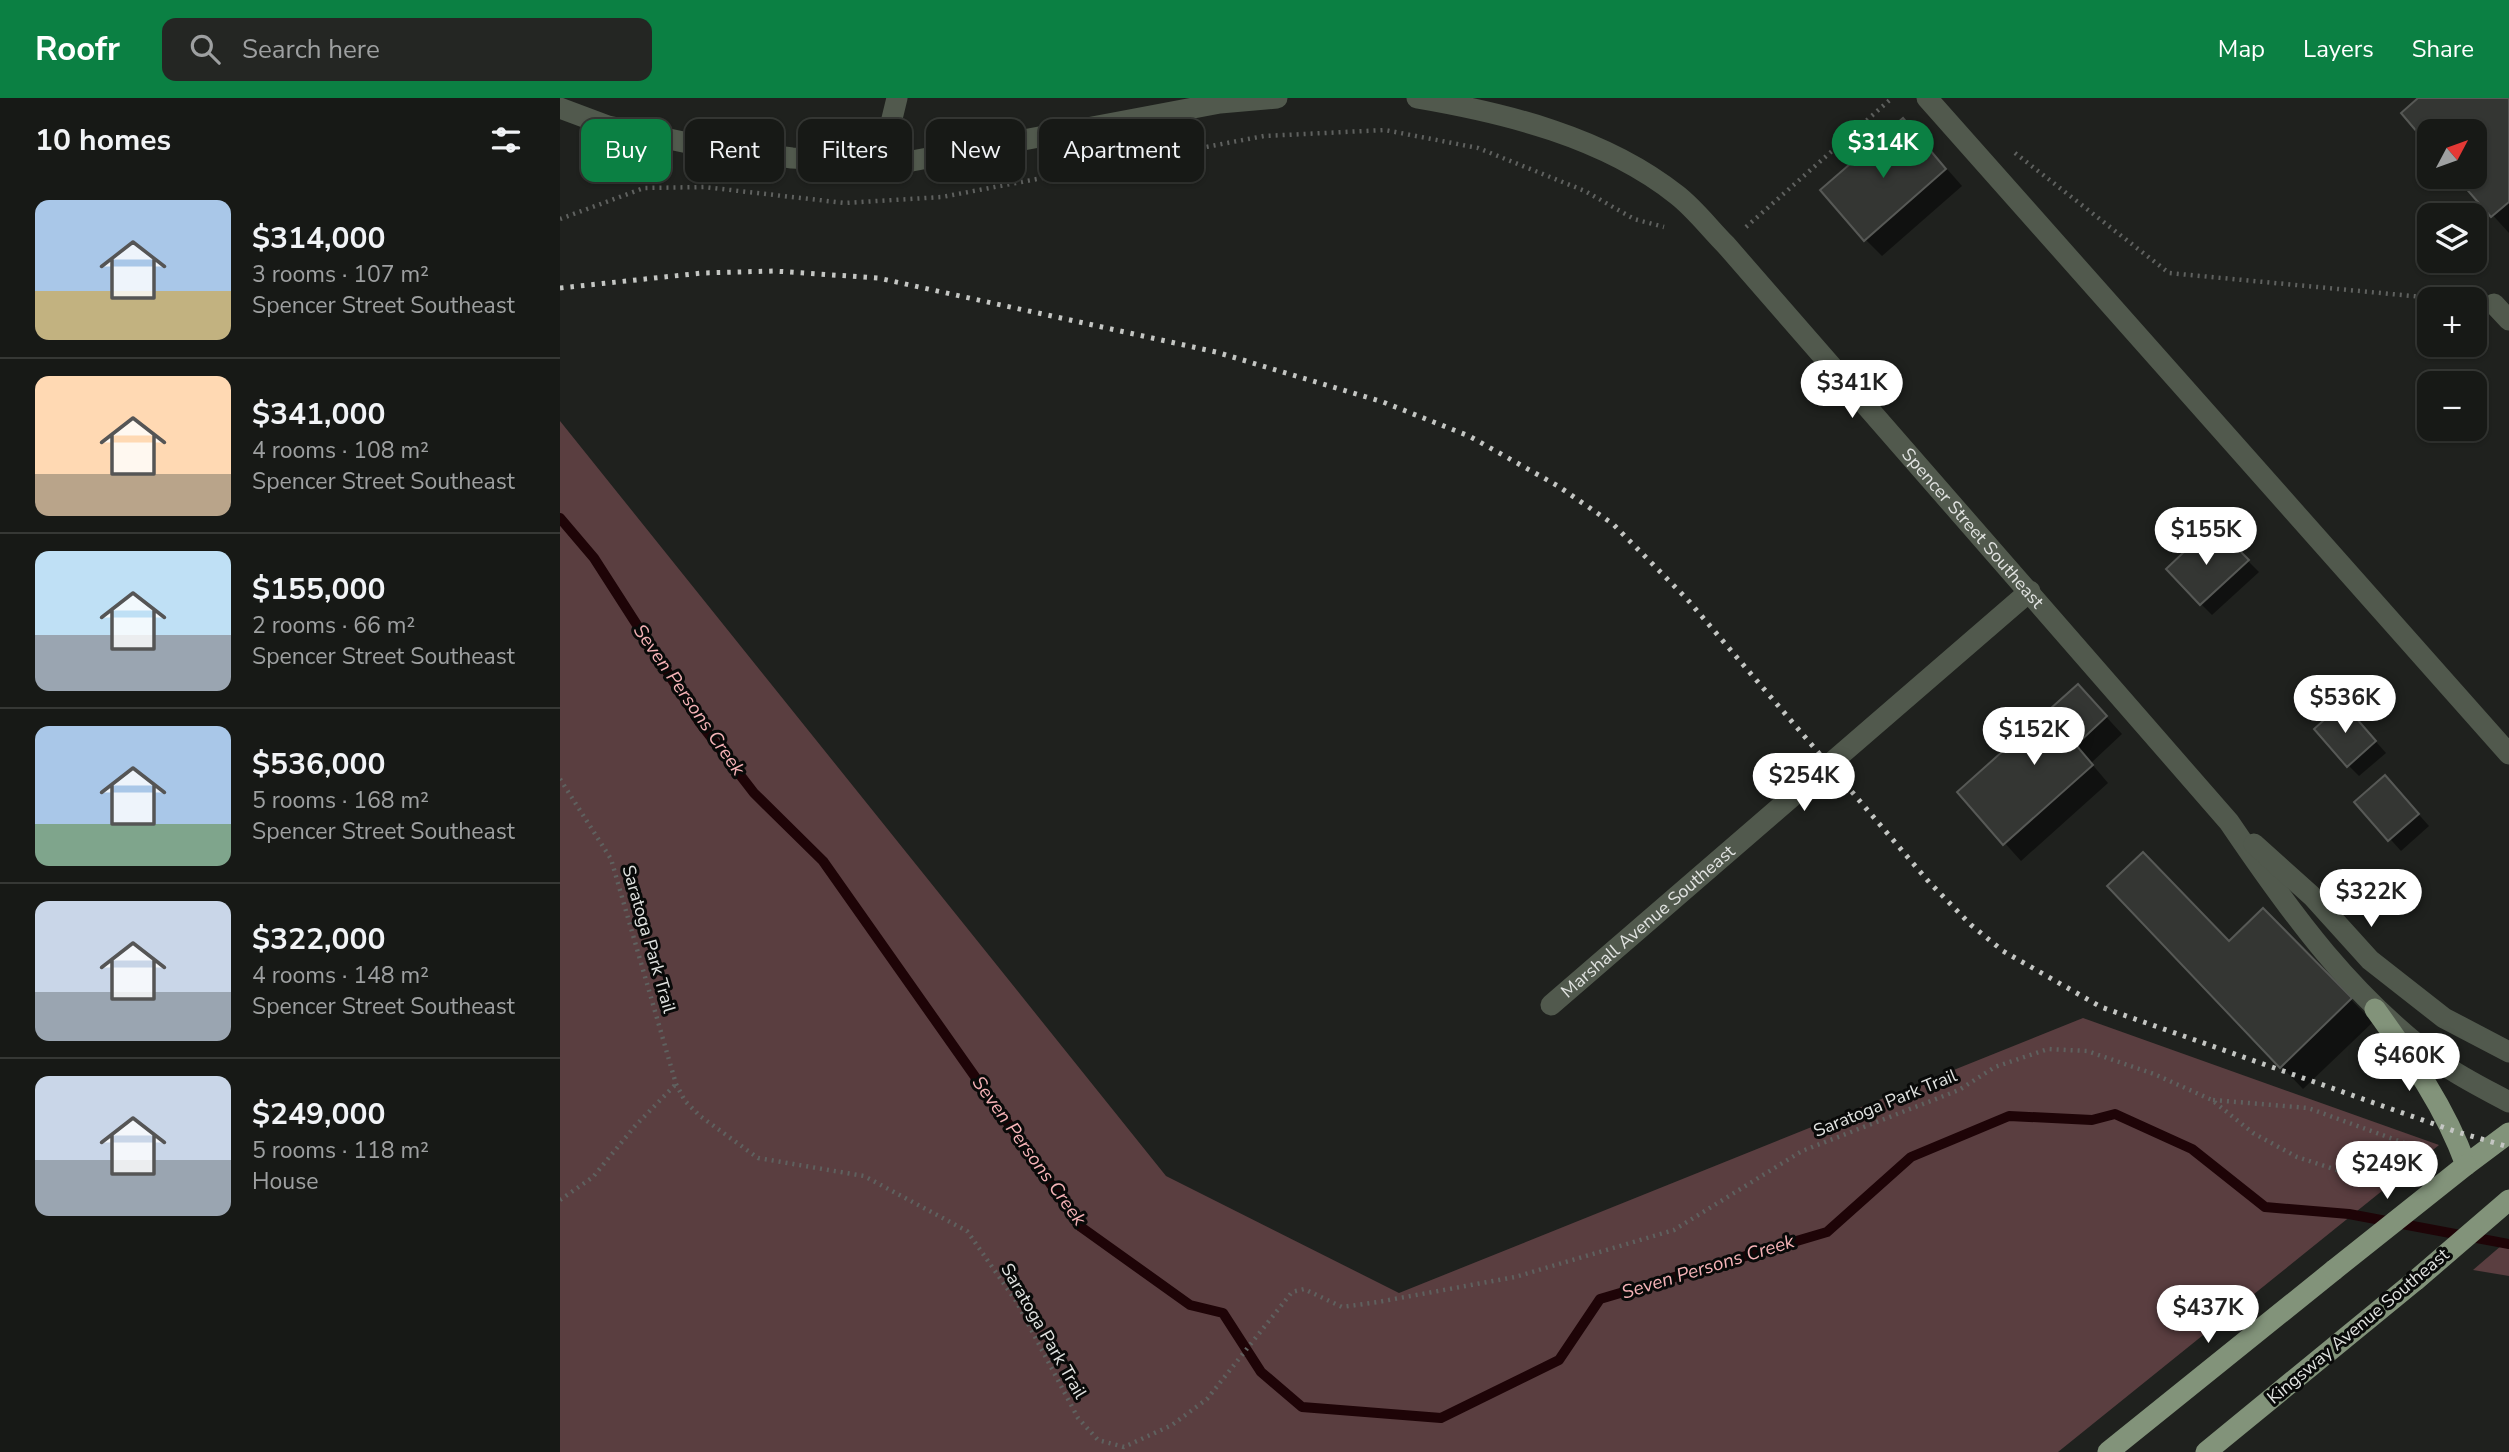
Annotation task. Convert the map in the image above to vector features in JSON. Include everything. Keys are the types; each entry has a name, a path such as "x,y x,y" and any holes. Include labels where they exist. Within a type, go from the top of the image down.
{"main road":[{"path":"2375,1009 2422,1073 2454,1131 2466,1165"},
{"path":"2108,1452 2509,1133"},
{"name":"Kingsway Avenue Southeast","path":"2206,1452 2509,1200"}],"street":[{"path":"892,119 897,98"},
{"path":"912,161 1220,103 1277,98"},
{"name":"Spencer Street Southeast","path":"1417,98 1477,108 1554,132 1624,162 1677,195 1726,245 2229,822 2294,918 2375,1009 2443,1064 2509,1102"},
{"path":"1927,98 2509,754"},
{"path":"560,108 608,126 702,146 798,158"},
{"path":"2494,304 2509,320"},
{"name":"Marshall Avenue Southeast","path":"1551,1005 2030,591"},
{"name":"Spencer Street Southeast","path":"2229,822 2313,897 2370,960 2444,1018 2509,1052"}],"path":[{"path":"1726,245 1892,98"},
{"path":"560,219 644,188 704,187 845,203 942,197 1264,136 1385,130 1478,148 1585,191 1634,219 1664,227"},
{"path":"2010,149 2169,273 2417,296"},
{"name":"Saratoga Park Trail","path":"560,779 611,859 676,1084 685,1101 700,1116 758,1158 864,1176 967,1231 1016,1301 1078,1418 1098,1440 1124,1447 1172,1424 1207,1399 1292,1293 1304,1289 1342,1307 1378,1302 1515,1277 1674,1230 1802,1151 1959,1090 1995,1067 2048,1049 2087,1051 2154,1074 2212,1100 2253,1133 2297,1157 2343,1172 2407,1184"},
{"path":"560,1200 593,1177 635,1126 676,1084"},
{"path":"2212,1100 2308,1108 2407,1144"}],"shaded area":[{"path":"560,421 1166,1176 1399,1293 2083,1018 2439,1145 2058,1452 560,1452"},
{"path":"2509,1239 2509,1276 2473,1270"}],"building":[{"path":"2418,98 2509,98 2509,202 2491,217 2487,212 2487,203 2479,203 2466,189 2487,189 2487,119 2417,119 2417,132 2401,113"},
{"path":"1903,118 1946,169 1864,241 1820,190"},
{"path":"2206,531 2222,549 2231,542 2249,560 2200,605 2166,569"},
{"path":"2078,684 2107,716 2076,745 2093,765 2003,845 1957,792"},
{"path":"2343,703 2376,741 2347,767 2314,729"},
{"path":"2385,775 2419,814 2388,841 2354,802"},
{"path":"2143,852 2229,941 2263,908 2352,998 2280,1068 2107,886"}],"waterway":[{"name":"Seven Persons Creek","path":"560,518 594,558 700,723 754,793 823,861 1081,1227 1190,1305 1223,1313 1261,1372 1302,1407 1441,1418 1559,1360 1600,1299 1827,1232 1911,1157 2009,1116 2092,1120 2115,1114 2192,1149 2265,1207 2349,1214 2509,1244"}],"railway":[{"path":"560,288 702,273 774,271 878,278 1216,352 1383,402 1469,436 1558,486 1613,524 1687,599 1929,882 1971,925 2003,951 2101,1007 2454,1131 2509,1147"}]}
